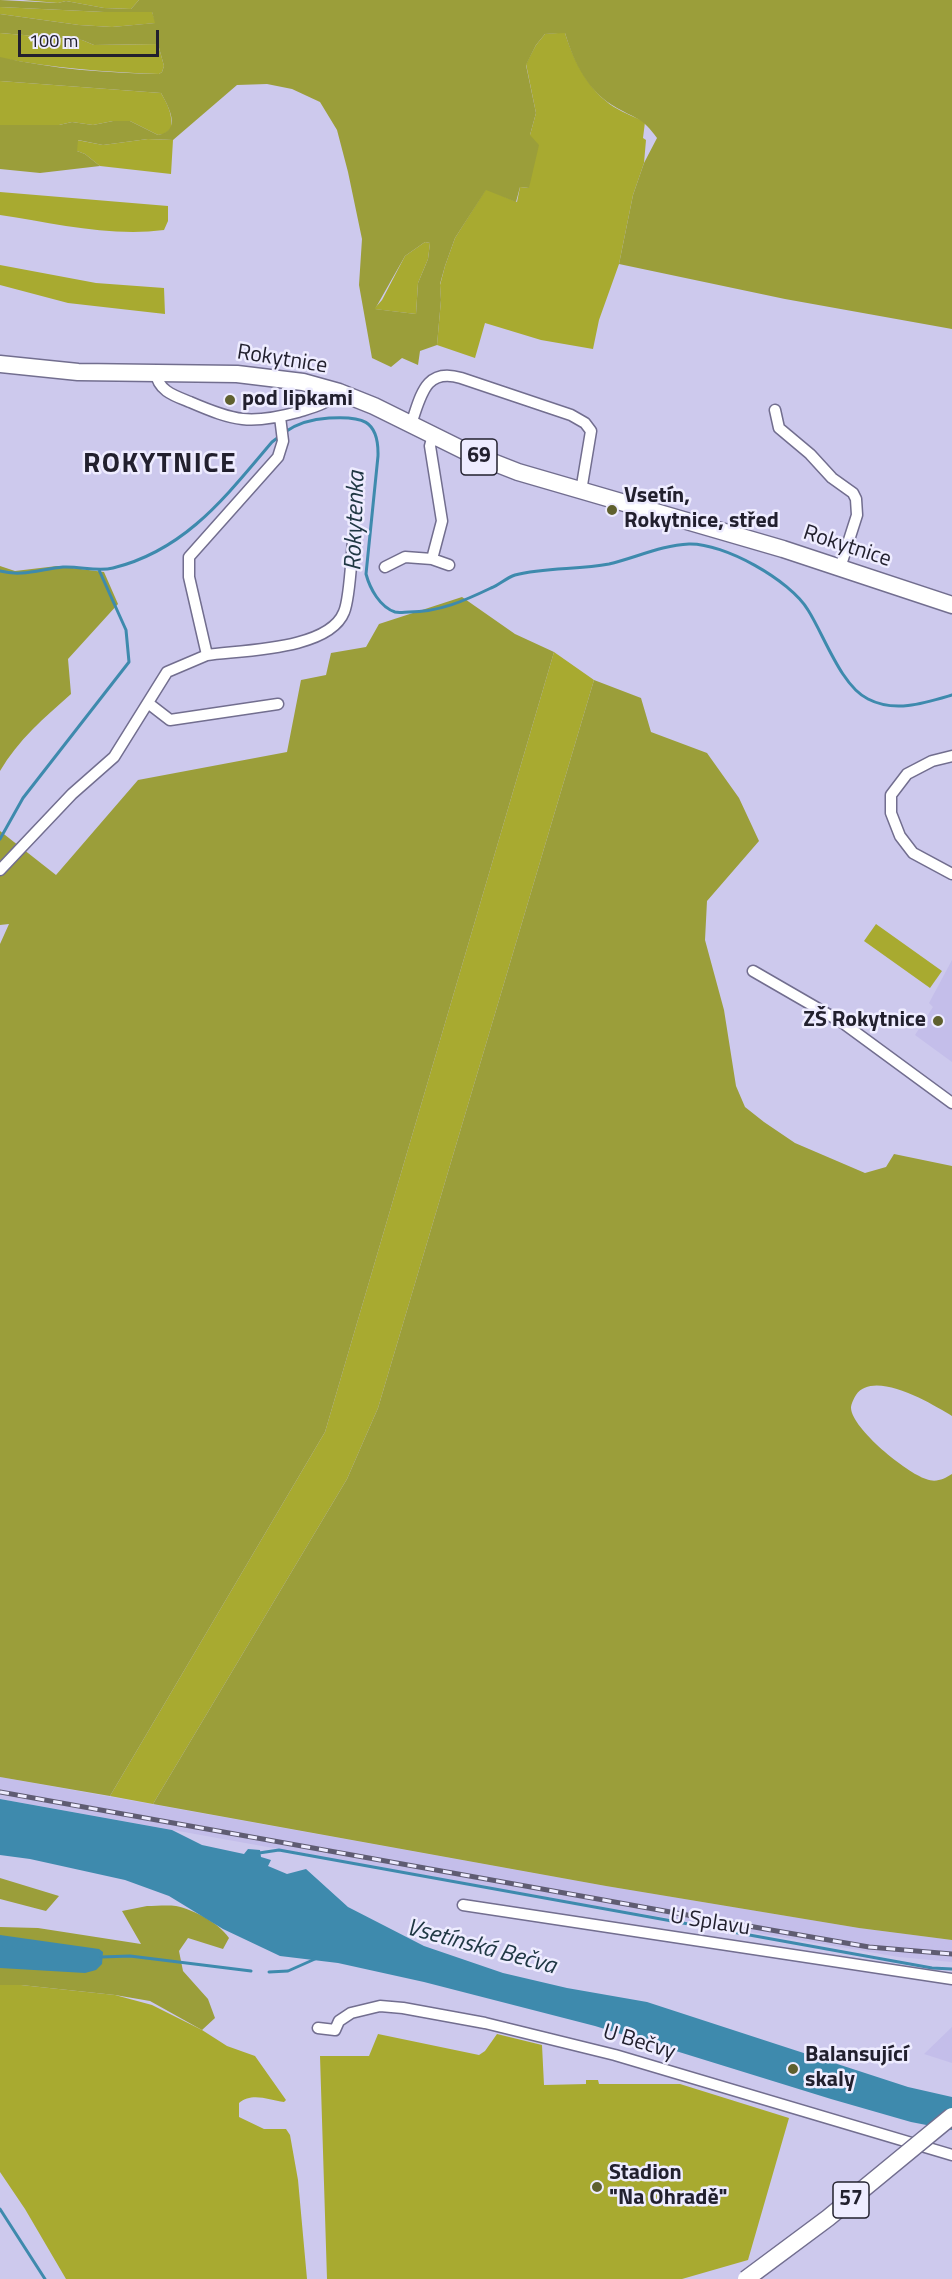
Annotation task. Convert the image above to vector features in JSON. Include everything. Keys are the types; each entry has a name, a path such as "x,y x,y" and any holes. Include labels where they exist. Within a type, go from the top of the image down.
{"main road":[{"name":"Rokytnice","path":"0,364 78,372 259,376 303,382 339,392 375,406 493,463 581,491 761,542 952,605"},
{"name":"57","path":"746,2279 820,2224 952,2116"}],"street":[{"path":"156,374 160,384 169,393 220,414 248,421 281,422 324,404 339,392"},
{"path":"411,424 425,387 431,380 444,375 461,378 571,415 585,423 591,431 581,491"},
{"path":"775,410 779,428 810,454 832,478 853,493 856,499 856,515 840,568"},
{"path":"207,655 189,577 189,557 278,457 284,441 281,422"},
{"path":"432,559 442,520 430,446 433,435"},
{"path":"0,870 72,794 114,757 167,672 207,655 289,645 321,635 333,628 344,611 353,542"},
{"path":"385,567 405,557 432,559 449,565"},
{"path":"148,703 170,720 278,704"},
{"path":"952,756 932,761 908,774 891,795 891,813 900,836 906,844 913,853 952,874"},
{"path":"753,971 843,1023 952,1103"},
{"name":"U Splavu","path":"463,1905 952,1979"},
{"name":"U Bečvy","path":"318,2028 335,2030 339,2021 351,2013 380,2006 484,2023 596,2050 952,2155"}],"shaded area":[{"path":"0,0 58,3 66,1 104,8 131,9 139,0 952,0 952,329 785,299 619,264 633,195 644,163 657,138 643,122 617,108 590,85 578,66 565,33 545,34 536,45 526,65 536,113 530,135 539,145 529,188 520,187 516,202 486,190 455,238 445,266 440,284 437,345 420,351 418,365 402,358 391,367 372,358 359,285 362,239 337,130 320,102 292,89 267,84 237,85 173,140 148,139 103,145 78,140 77,151 85,154 100,166 40,173 0,169 0,125 59,125 72,122 93,125 113,121 130,121 158,135 170,129 172,118 161,93 0,81 0,57 79,70 119,73 159,74 164,66 158,44 94,45 82,40 0,33 0,14 79,25 112,27 155,23 152,12 0,7","holes":["425,242 430,243 428,259 418,283 416,314 375,309 405,256"]},
{"path":"23,0 139,0 131,9 104,8 66,1 58,3"},
{"path":"0,7 152,12 156,23 112,27 79,25 0,14"},
{"path":"0,33 82,40 94,45 158,44 164,66 159,74 138,73 60,67 0,58"},
{"path":"565,33 578,64 597,93 614,107 645,122 644,163 633,195 619,264 599,320 593,349 541,340 485,323 475,358 437,345 440,285 455,238 486,189 517,202 520,187 529,188 530,135 536,113 526,64 545,34"},
{"path":"0,81 161,93 169,110 171,129 158,135 130,121 113,121 93,125 72,122 59,125 0,125"},
{"path":"148,139 173,140 171,174 100,166 85,154 77,151 77,140 103,145"},
{"path":"0,192 168,206 168,221 164,230 123,232 0,215"},
{"path":"425,242 430,243 428,259 418,283 416,314 374,309 382,300 405,256"},
{"path":"0,265 96,283 164,288 165,314 68,303 0,285"},
{"path":"0,566 15,571 57,566 104,572 118,604 68,659 71,694 24,739 0,771"},
{"path":"462,597 515,634 554,652 325,1432 110,1796 0,1777 0,944 9,924 0,925 0,831 56,875 138,780 287,752 301,680 326,675 331,653 366,647 379,624"},
{"path":"554,652 594,680 378,1408 347,1479 153,1804 110,1796 325,1432"},
{"path":"594,680 641,698 651,732 707,753 739,798 759,841 707,901 705,940 724,1010 736,1086 745,1107 795,1143 865,1173 886,1167 894,1154 952,1166 952,1416 918,1397 889,1387 864,1388 856,1395 851,1408 860,1427 870,1438 906,1468 933,1481 952,1474 952,1940 859,1928 606,1886 153,1804 347,1479 378,1408"},
{"path":"876,924 942,971 930,988 864,941"},
{"name":"ZŠ Rokytnice","path":"952,960 952,1062 915,1035 933,1007 929,1003"},
{"path":"0,1777 606,1886 859,1928 952,1940 952,1962 899,1957 602,1907 0,1799"},
{"path":"0,1878 59,1896 46,1911 0,1899"},
{"path":"147,1906 176,1906 190,1910 212,1922 229,1938 223,1949 188,1938 179,1951 183,1971 208,1999 215,2018 202,2030 150,2001 115,1995 21,1985 0,1985 0,1927 38,1928 141,1944 122,1911"},
{"path":"0,1985 21,1985 115,1995 152,2005 202,2030 227,2046 255,2056 286,2100 284,2102 249,2098 239,2103 239,2117 264,2129 286,2129 290,2135 298,2180 307,2279 66,2279 25,2209 0,2172"},
{"path":"952,2027 952,2063 924,2054"},
{"path":"378,2034 479,2055 485,2051 497,2034 542,2045 544,2085 586,2084 586,2080 598,2080 599,2084 680,2084 789,2118 748,2260 682,2279 327,2279 320,2056 369,2056"}],"water":[{"path":"0,1799 172,1830 202,1845 244,1854 248,1849 260,1850 261,1857 271,1860 268,1866 287,1874 306,1869 348,1907 424,1946 503,1973 567,1988 647,2002 908,2087 952,2097 952,2130 911,2122 831,2099 595,2026 424,1982 338,1963 280,1956 223,1929 169,1896 125,1880 30,1859 0,1855"},
{"path":"0,1935 99,1949 103,1952 102,1964 96,1970 85,1973 0,1968"}],"waterway":[{"name":"Rokytenka","path":"285,432 306,422 329,418 359,419 371,427 375,434 378,456 366,574 376,597 395,612 420,612 451,605 494,587 512,576 526,572 597,566 669,547 689,544 703,545 755,565 787,587 808,610 841,672 849,683 868,699 899,706 952,695"},
{"name":"Rokytenka","path":"0,571 24,573 63,567 107,569 139,560 162,548 203,518 280,436"},
{"path":"0,839 23,798 129,662 126,630 99,570"},
{"path":"259,1853 279,1850 932,1968 952,1969"},
{"path":"101,1957 130,1956 251,1971"},
{"path":"269,1972 288,1971 315,1959"},
{"path":"0,2209 45,2279"}],"railway":[{"path":"0,1792 869,1947 952,1954"}],"place":[{"name":"pod lipkami","path":"230,400"},
{"name":"Vsetín, Rokytnice, střed","path":"612,510"},
{"name":"ZŠ Rokytnice","path":"938,1021"},
{"name":"Balansující skaly","path":"793,2069"},
{"name":"Stadion \"Na Ohradě\"","path":"597,2187"}],"district":[{"name":"ROKYTNICE","path":"160,465"}],"water label":[{"name":"Vsetínská Bečva","path":"481,1948"}]}
